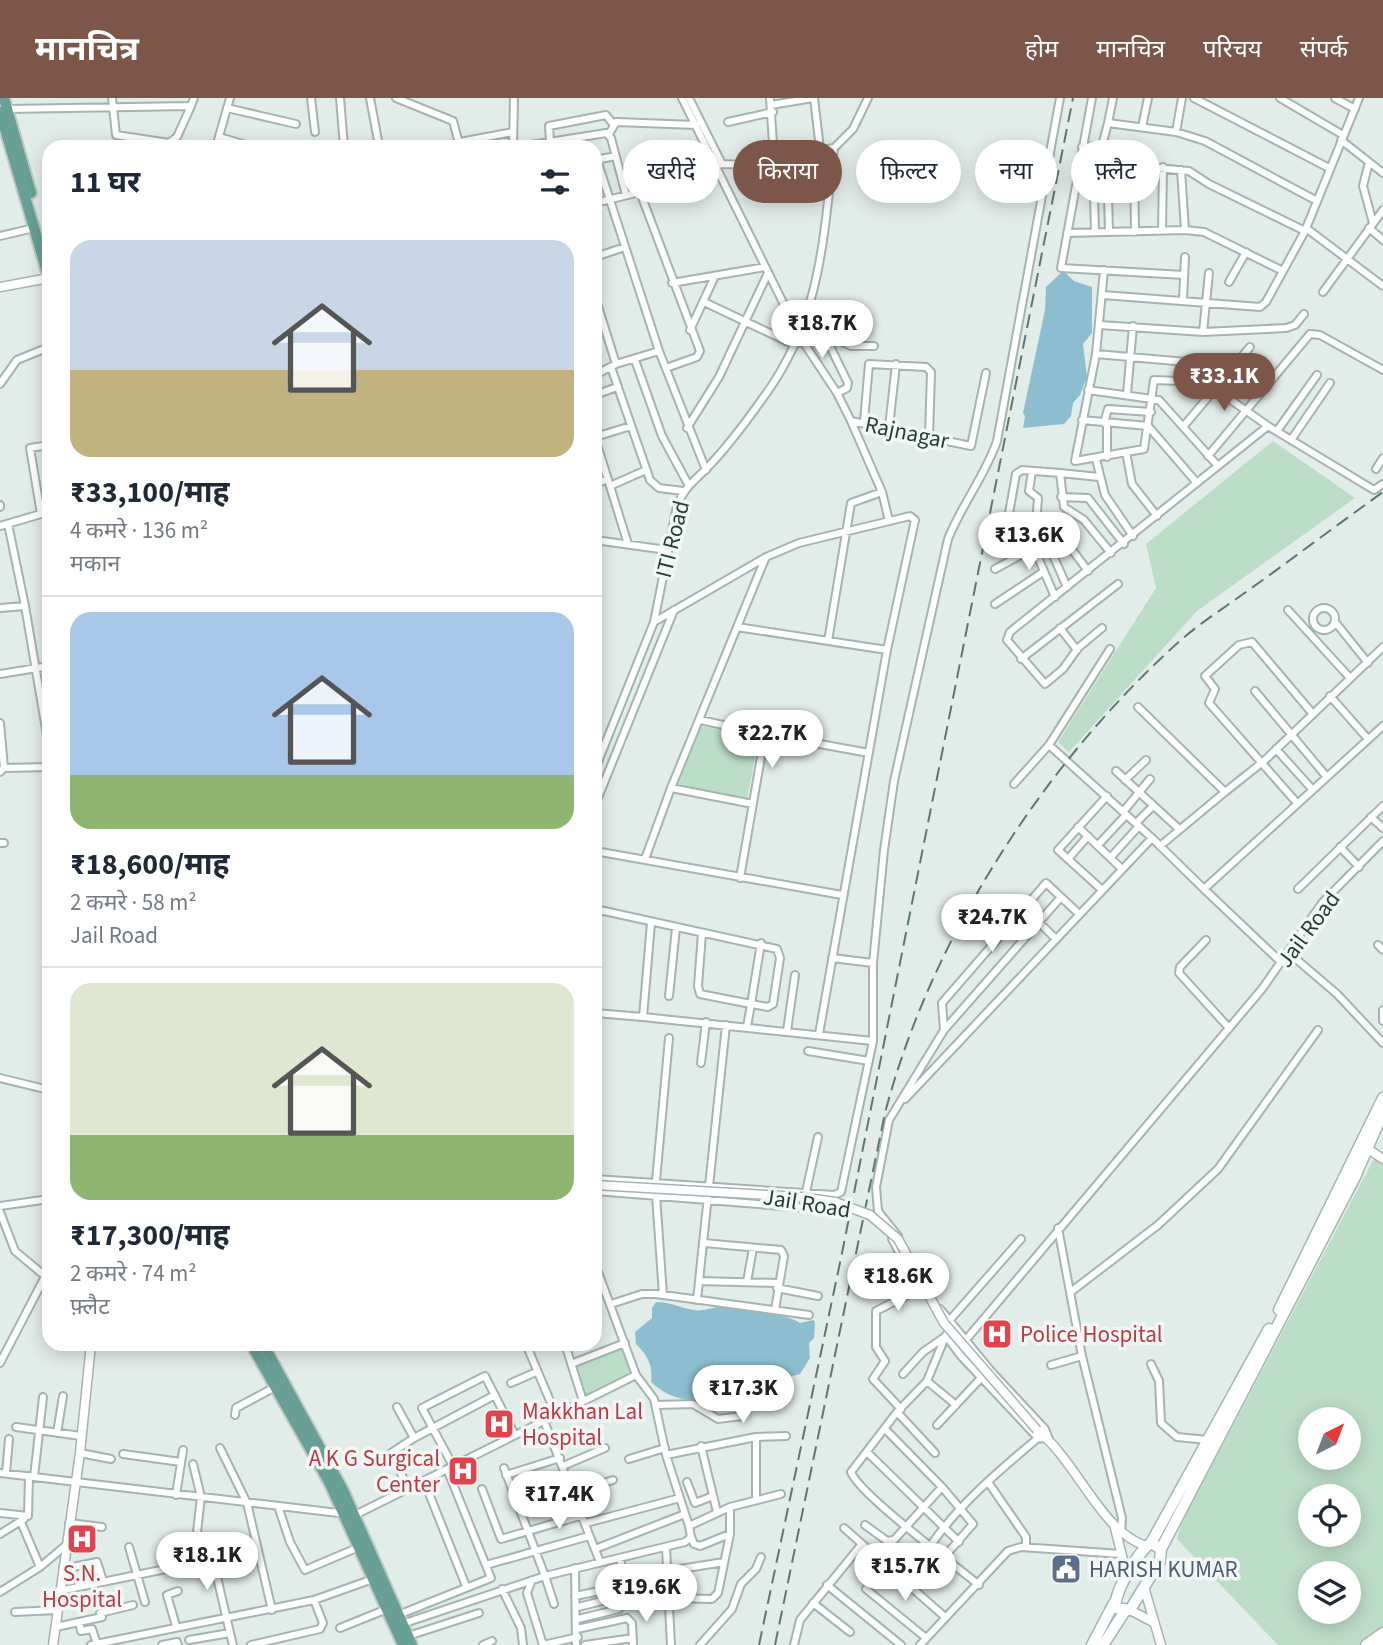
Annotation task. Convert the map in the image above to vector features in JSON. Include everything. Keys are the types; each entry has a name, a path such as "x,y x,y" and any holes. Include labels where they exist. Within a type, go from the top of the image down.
{"main road":[{"path":"4,106 42,255"},
{"path":"4,106 42,234"},
{"path":"1092,1645 1127,1576 1153,1546 1278,1312 1364,1146 1383,1098"},
{"path":"1153,1546 1383,1112"},
{"path":"255,1351 350,1515 359,1548 387,1609 407,1642"},
{"path":"267,1351 350,1515 400,1619 407,1642"},
{"path":"1103,1645 1144,1587 1162,1555 1153,1546"},
{"path":"1114,1603 1120,1611 1128,1610"},
{"path":"1366,1645 1383,1633"}],"street":[{"path":"171,140 177,137 194,98"},
{"path":"218,140 230,98"},
{"path":"311,98 315,132"},
{"path":"340,98 343,140"},
{"path":"370,98 378,140"},
{"path":"396,98 417,102 453,121 459,140"},
{"path":"514,98 514,140"},
{"path":"682,98 705,140"},
{"path":"689,98 708,140"},
{"path":"728,122 771,105 814,98 819,140"},
{"path":"842,140 853,129 868,98"},
{"path":"602,1179 834,1195 842,1192 873,1041 873,962 894,781 948,540 960,508 982,474 997,441 1060,98"},
{"path":"1083,140 1092,98"},
{"path":"1103,140 1113,98"},
{"path":"1142,127 1148,98"},
{"path":"1176,132 1182,98"},
{"path":"1194,98 1329,167"},
{"path":"1280,98 1342,137 1383,173"},
{"path":"1335,98 1355,109"},
{"path":"1103,295 1260,307 1266,302 1305,229 1359,98"},
{"path":"4,106 112,102 191,106"},
{"path":"112,102 116,135 147,140"},
{"path":"771,105 773,140"},
{"path":"227,108 296,124"},
{"path":"550,140 550,126 606,115 613,124"},
{"path":"1108,123 1176,132 1205,141 1317,201"},
{"path":"613,124 696,125"},
{"path":"613,124 609,134 623,183"},
{"path":"480,140 513,132"},
{"path":"565,140 609,134"},
{"path":"219,137 229,140"},
{"path":"602,159 616,156"},
{"path":"1370,162 1363,186 1371,225 1383,240"},
{"path":"733,165 719,165 766,270 800,337 837,393 851,421 882,492 889,521"},
{"path":"1160,167 1197,175 1209,184 1305,229 1381,282"},
{"path":"1162,230 1163,167"},
{"path":"1181,170 1185,230"},
{"path":"602,178 659,351 687,428 706,470"},
{"path":"602,202 623,196"},
{"path":"644,203 699,355 666,368"},
{"path":"800,337 819,271 827,203"},
{"path":"1072,203 1062,269 1184,275"},
{"path":"1094,203 1094,232"},
{"path":"1108,203 1109,231"},
{"path":"1135,203 1135,232"},
{"path":"1323,292 1345,258 1383,210"},
{"path":"0,236 34,228"},
{"path":"1067,233 1162,230 1204,232 1283,271"},
{"path":"602,255 625,247"},
{"path":"1229,282 1246,252"},
{"path":"1182,300 1185,257"},
{"path":"672,283 766,270"},
{"path":"687,428 711,392 766,270"},
{"path":"1104,270 1096,354 1075,461 1144,449 1155,379 1179,381"},
{"path":"1203,332 1209,273"},
{"path":"690,330 715,276"},
{"path":"0,287 42,279"},
{"path":"704,302 796,345"},
{"path":"1100,325 1203,332 1286,328 1295,325 1304,314"},
{"path":"602,323 617,387 650,480 659,488 683,491"},
{"path":"805,324 851,346 874,346"},
{"path":"1127,394 1133,326"},
{"path":"825,334 848,383 847,388 837,393"},
{"path":"1208,456 1310,334 1320,335 1383,370"},
{"name":"ITI Road","path":"602,752 654,622 667,550 683,491 706,470 764,397 800,337"},
{"path":"1182,426 1251,347"},
{"path":"0,384 17,360 42,350"},
{"path":"602,370 659,351"},
{"path":"1096,354 1198,363 1198,376 1246,412 1374,489 1380,489 1383,484"},
{"path":"635,360 662,436 688,484"},
{"path":"864,421 868,367 872,363 930,369 929,436"},
{"path":"889,427 896,364"},
{"name":"Rajnagar","path":"851,421 864,421 968,446 973,443 986,373"},
{"path":"1277,431 1317,375"},
{"path":"1291,440 1330,383"},
{"path":"602,392 617,387"},
{"path":"1088,390 1153,398 1164,404 1218,466"},
{"path":"1107,457 1105,423 1108,408 1151,412"},
{"path":"1082,420 1148,426 1198,483"},
{"path":"602,436 631,426"},
{"path":"1102,628 1045,684 1010,645 1007,635 1268,426"},
{"path":"42,446 30,449 41,514 4,525 25,606 42,704"},
{"path":"1126,452 1132,484 1157,516"},
{"path":"1376,469 1383,458"},
{"path":"1096,459 1105,495 1133,536"},
{"path":"602,460 628,544"},
{"path":"602,484 646,470"},
{"path":"1067,587 1045,537 1006,530 1016,474 1022,470 1099,477"},
{"path":"1028,536 1036,525 1038,498 1029,491 1032,471"},
{"path":"1060,474 1064,507 1084,520 1111,553"},
{"path":"828,641 852,501 882,492"},
{"path":"1061,497 1088,498 1124,544"},
{"path":"654,622 766,557 845,530 911,516 915,520 887,650 819,1034"},
{"path":"1056,528 1088,571"},
{"path":"1028,536 1055,597"},
{"path":"602,541 667,550"},
{"path":"995,569 1034,548"},
{"path":"645,859 670,788 766,557"},
{"path":"995,604 1043,572"},
{"path":"1021,659 1118,584"},
{"path":"0,608 25,606"},
{"path":"602,788 674,610"},
{"path":"1288,610 1350,678"},
{"path":"1336,622 1368,663"},
{"path":"737,626 887,650"},
{"path":"1060,628 1077,650"},
{"path":"1297,803 1264,761 1209,703 1215,689 1206,674 1239,645 1252,642 1312,713"},
{"path":"1160,846 1264,761 1383,647"},
{"path":"1014,784 1049,745 1110,649"},
{"path":"0,674 42,667"},
{"path":"1255,691 1326,776"},
{"path":"1330,696 1368,739"},
{"path":"1138,707 1226,792"},
{"path":"700,720 869,753"},
{"path":"0,723 2,770 42,767"},
{"path":"1204,889 1383,726"},
{"path":"740,878 765,734"},
{"path":"1049,745 1138,824 1282,963"},
{"path":"1276,749 1312,789"},
{"path":"1125,780 1146,760"},
{"path":"1116,771 1178,829"},
{"path":"1098,845 1150,779"},
{"path":"670,788 753,804"},
{"path":"1101,889 1058,850 1107,796"},
{"path":"1111,857 1153,806"},
{"path":"1297,889 1383,806"},
{"path":"1371,817 1383,828"},
{"path":"1078,827 1122,869"},
{"path":"1112,830 1124,842"},
{"path":"1068,859 1088,836"},
{"path":"899,1105 1078,913 1152,838"},
{"name":"Jail Road","path":"965,1340 1229,1028 1282,963 1322,904 1383,841"},
{"path":"1340,848 1359,867"},
{"path":"602,852 842,895"},
{"path":"944,1030 942,1003 1046,883 1078,913"},
{"path":"1049,1439 1045,1429 950,1322 907,1249 878,1211 878,1175 890,1120 944,1030 1061,897"},
{"path":"1024,908 1055,938"},
{"path":"602,911 651,923 761,943 780,953 774,999 768,1007 700,994 698,986 702,933"},
{"path":"643,1017 651,923"},
{"path":"669,996 676,928"},
{"path":"1206,940 1180,967 1179,973 1229,1028"},
{"path":"747,1027 761,943"},
{"path":"1289,953 1337,994 1383,1043"},
{"path":"832,958 873,962"},
{"path":"787,1031 795,975"},
{"path":"1383,1010 1383,1021"},
{"path":"602,1014 873,1041"},
{"path":"701,1063 706,1023"},
{"path":"697,1300 704,1243 705,1198 726,1025"},
{"path":"1072,1291 1158,1225 1218,1169 1318,1030"},
{"path":"656,1181 668,1038"},
{"path":"808,1051 869,1061"},
{"path":"0,1078 42,1088"},
{"path":"806,1192 818,1138"},
{"path":"1364,1146 1383,1158"},
{"name":"Jail Road","path":"602,1185 801,1197 835,1202 870,1215 898,1239 944,1323 1038,1434 1049,1439 1118,1531 1127,1576"},
{"path":"602,1191 831,1210"},
{"path":"656,1195 663,1295"},
{"path":"0,1206 42,1200"},
{"path":"0,1213 15,1251 42,1274"},
{"path":"1058,1228 1072,1291 1082,1356 1122,1518 1118,1531"},
{"path":"892,1239 917,1286 913,1292 876,1311 876,1347 885,1361 873,1380 935,1453"},
{"path":"979,1586 853,1478 854,1466 868,1453 899,1410 927,1381 950,1322 1021,1239"},
{"path":"704,1243 781,1250 784,1256 777,1285 775,1310"},
{"path":"747,1282 753,1248"},
{"path":"0,1363 42,1282"},
{"path":"602,1282 636,1375 648,1388 656,1405 665,1451 694,1544 700,1546 730,1534"},
{"path":"699,1282 777,1285 818,1296"},
{"path":"611,1304 642,1294 663,1295 809,1315"},
{"path":"903,1374 923,1352 946,1336"},
{"path":"931,1545 943,1528 1038,1434 981,1378 946,1336"},
{"path":"571,1364 625,1343"},
{"path":"53,1645 65,1546 77,1480 90,1351"},
{"path":"528,1351 556,1415"},
{"path":"567,1351 583,1401"},
{"path":"1051,1365 1082,1356"},
{"path":"1151,1364 1159,1381 1161,1423 1177,1437 1209,1440"},
{"path":"511,1383 536,1372"},
{"path":"9,1439 3,1473 350,1515 636,1375"},
{"path":"400,1619 491,1578 450,1468 422,1408 485,1376 515,1435"},
{"path":"937,1426 981,1378"},
{"path":"927,1381 956,1405"},
{"path":"235,1415 236,1408 275,1387"},
{"path":"408,1488 391,1453 495,1395"},
{"path":"57,1433 63,1396"},
{"path":"0,1534 28,1516 43,1397"},
{"path":"656,1405 685,1403 701,1407 718,1419 742,1416"},
{"path":"397,1407 414,1438"},
{"path":"544,1421 600,1562"},
{"path":"16,1427 81,1436"},
{"path":"886,1430 942,1487 973,1524 945,1556"},
{"path":"629,1459 756,1437 786,1436"},
{"path":"756,1437 757,1498"},
{"path":"701,1446 717,1512"},
{"path":"220,1448 247,1503 272,1610"},
{"path":"563,1466 605,1448"},
{"path":"176,1494 183,1450"},
{"path":"868,1453 959,1542"},
{"path":"80,1454 111,1459"},
{"path":"123,1454 181,1462"},
{"path":"554,1604 531,1532 505,1471 560,1458"},
{"path":"193,1464 201,1497 196,1541"},
{"path":"424,1480 466,1587"},
{"path":"538,1492 569,1480"},
{"path":"574,1493 614,1480"},
{"path":"687,1482 695,1503 713,1496"},
{"path":"988,1482 1026,1537 1026,1547"},
{"path":"865,1525 890,1542 942,1487"},
{"path":"482,1489 501,1539 583,1515"},
{"path":"688,1526 730,1507 781,1494"},
{"path":"586,1523 680,1498"},
{"path":"278,1506 290,1542 305,1570 359,1548"},
{"path":"669,1598 712,1599 718,1593 730,1534 730,1507"},
{"path":"0,1513 28,1516"},
{"path":"595,1549 685,1514"},
{"path":"21,1522 40,1567"},
{"path":"69,1523 102,1527"},
{"path":"844,1528 945,1617"},
{"name":"Jail Road","path":"1118,1531 1153,1546"},
{"path":"486,1565 589,1536"},
{"path":"400,1619 545,1576 666,1548 685,1542 691,1537"},
{"path":"794,1645 800,1620 862,1544"},
{"path":"0,1592 40,1567 65,1546"},
{"path":"128,1547 145,1602"},
{"path":"920,1645 945,1617 979,1586 1008,1551 1026,1547 1121,1554"},
{"path":"666,1548 671,1645"},
{"path":"59,1591 258,1550"},
{"path":"700,1645 732,1609 741,1584 756,1569 761,1557"},
{"path":"575,1596 625,1586 620,1558"},
{"path":"213,1560 233,1645"},
{"path":"63,1569 97,1562 103,1581"},
{"path":"668,1570 724,1562"},
{"path":"575,1568 575,1596 578,1607 576,1645"},
{"path":"79,1622 81,1632 92,1629 94,1644 176,1626 272,1610 314,1600 373,1579"},
{"path":"531,1580 527,1593 543,1645 627,1618 632,1623 633,1641 585,1645"},
{"path":"827,1585 901,1645"},
{"path":"1144,1587 1161,1645"},
{"path":"502,1589 521,1628 523,1645"},
{"path":"866,1589 926,1638"},
{"path":"176,1626 167,1595 178,1591"},
{"path":"578,1607 618,1597"},
{"path":"251,1645 320,1629 323,1623 314,1600"},
{"path":"813,1603 850,1632"},
{"path":"56,1627 133,1605"},
{"path":"340,1629 387,1609"},
{"path":"578,1619 619,1609"},
{"path":"15,1612 57,1610"},
{"path":"1128,1610 1153,1622"},
{"path":"407,1642 479,1613"},
{"path":"189,1640 230,1633"},
{"path":"127,1637 129,1645"},
{"path":"483,1645 492,1641"},
{"path":"162,1645 177,1642 178,1645"}],"green space":[{"path":"1273,441 1355,498 1197,611 1069,752 1058,742 1156,588 1146,544"},
{"path":"699,726 759,736 746,805 672,791"},
{"path":"1376,1155 1383,1161 1383,1628 1358,1645 1278,1645 1177,1539 1181,1524"},
{"path":"623,1345 634,1374 584,1399 573,1365"}],"water":[{"path":"1063,271 1074,281 1092,287 1092,333 1083,344 1087,377 1080,395 1073,403 1071,416 1064,424 1023,428 1023,413 1045,310 1046,287"},
{"path":"656,1302 697,1310 721,1307 750,1310 800,1323 813,1320 814,1338 809,1343 810,1358 800,1374 788,1377 783,1388 753,1394 745,1392 733,1400 691,1400 672,1396 651,1382 649,1361 636,1344 635,1332 652,1318 652,1308"}],"railway":[{"path":"759,1645 841,1258 1073,98"},
{"path":"775,1645 885,1113 905,1047 932,982 964,917 1000,855 1041,795 1085,739 1132,687 1197,627 1383,492"}],"place":[{"name":"Police Hospital","path":"997,1334"},
{"name":"Makkhan Lal Hospital","path":"499,1424"},
{"name":"A K G Surgical Center","path":"463,1471"},
{"name":"S.N. Hospital","path":"82,1539"},
{"name":"HARISH KUMAR","path":"1066,1569"}]}
